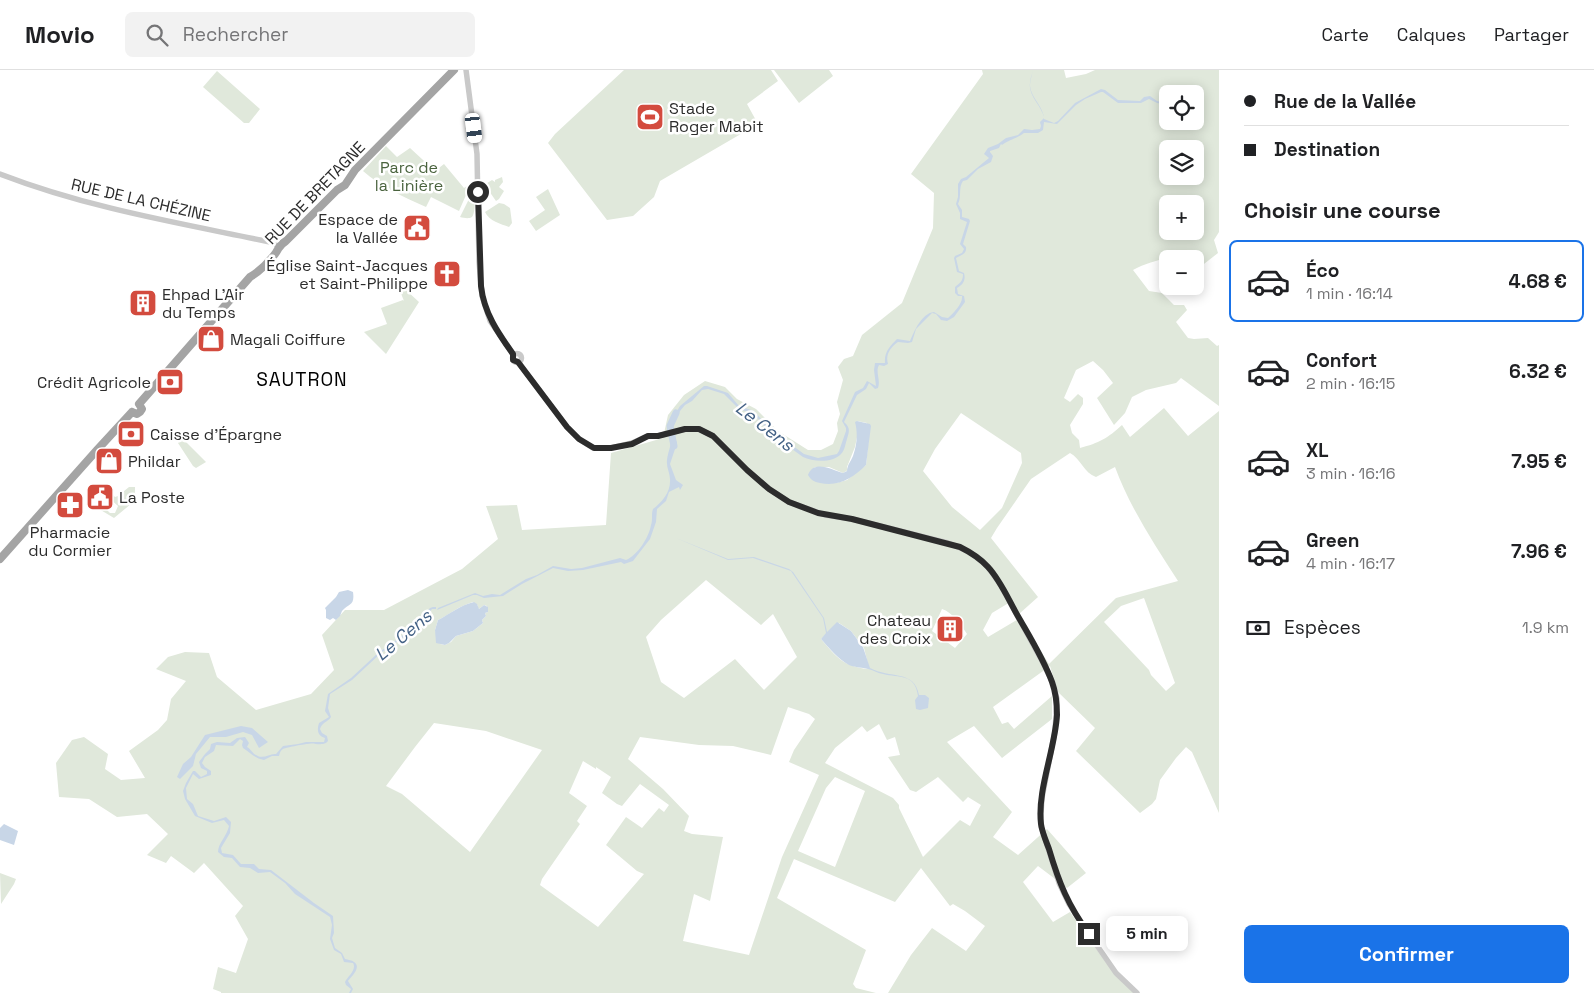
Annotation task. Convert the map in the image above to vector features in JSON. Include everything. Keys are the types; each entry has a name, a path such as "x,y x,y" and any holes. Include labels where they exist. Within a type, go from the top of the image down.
{"main road":[{"name":"RUE DE BRETAGNE","path":"0,560 132,412 137,414 140,412 142,409 139,404 250,277 261,270 275,254 279,246 336,190 345,185 355,170 454,70"}],"street":[{"path":"466,70 477,154 479,262 482,296 490,320 513,354 513,360 518,362 567,427 579,439 594,448 618,447 636,442 644,437 695,428 707,432 769,489 789,502 825,515 852,519 948,543 970,552 987,566 1000,584 1042,660 1053,683 1057,699 1055,731 1040,814 1041,826 1060,883 1069,904 1116,973 1137,993"},
{"name":"RUE DE LA CHÉZINE","path":"0,174 41,190 94,205 270,242 279,246"}],"green space":[{"path":"624,70 771,70 778,81 747,104 758,124 660,181 654,197 633,216 607,220 548,143 555,134"},
{"path":"774,70 829,70 833,76 799,103"},
{"path":"982,70 1064,70 1066,78 1095,70 1219,70 1219,232 1214,240 1218,253 1204,264 1204,250 1159,250 1159,260 1133,270 1149,291 1164,295 1174,305 1184,305 1187,310 1176,322 1188,338 1208,338 1217,346 1219,345 1219,406 1181,378 1176,383 1146,390 1132,397 1125,413 1114,425 1097,398 1113,383 1093,361 1076,370 1064,398 1070,402 1078,394 1083,398 1083,404 1070,425 1072,433 1079,440 1080,448 1103,439 1122,425 1130,437 1164,408 1188,436 1219,411 1219,813 1192,752 1186,747 1160,780 1156,799 1140,813 1076,751 1095,728 1058,692 1050,666 993,707 1002,724 1008,722 1014,729 1052,696 1052,719 1002,758 974,726 947,742 1012,812 993,837 1018,855 1047,829 1086,873 1067,888 1038,866 1023,882 1053,922 1070,912 1112,971 1134,993 888,993 911,955 932,928 966,951 985,926 953,904 950,906 921,868 895,902 794,859 777,898 866,950 853,984 856,988 876,993 221,993 213,989 218,967 236,973 248,939 235,916 243,906 204,863 194,873 171,856 166,863 147,855 168,834 147,814 117,817 89,799 59,797 56,763 72,740 84,737 108,754 105,769 121,780 145,778 129,751 158,730 167,720 171,699 186,681 156,669 168,657 185,652 209,653 217,677 256,710 311,694 334,670 322,635 345,610 384,610 462,569 498,539 486,506 517,505 522,530 606,525 611,453 663,438 668,415 684,395 705,381 725,387 737,399 756,409 778,431 808,450 821,450 833,444 838,431 837,423 840,414 837,402 843,380 838,367 844,359 853,356 862,335 902,303 933,228 934,193 911,174 983,74","holes":["961,413 1021,453 1022,463 1002,508 980,530 952,507 923,471 935,449","857,421 867,423 869,436 866,465 847,480 836,483 814,467 829,467 843,473 848,470 847,467 855,447","1070,453 1088,472 1096,477 1115,467 1135,512 1178,581 1116,598 1049,664 1020,618 988,637 983,630 992,613 1012,601 1019,614 1038,597 991,538 1031,479","706,580 761,625 773,614 797,657 764,690 735,659 684,698 661,682 646,637 661,620","1144,598 1175,683 1166,691 1104,622 1121,606","473,602 479,609 484,605 487,606 488,612 485,613 486,616 482,620 483,623 473,631 456,636 445,645 440,644 435,630 438,620","942,609 953,616 967,634 955,648 932,631","839,623 851,631 864,648 869,668 859,668 841,660 821,639","788,707 809,714 815,719 794,750 789,762 819,775 782,857 749,955 683,941 694,894 710,901 723,837 692,834 684,831 689,816 663,789 628,759 640,737 699,745 733,746 771,755","434,723 486,731 542,750 470,852 402,794 386,786","879,724 887,740 895,737 900,755 888,757 910,790 916,792 938,777 963,802 968,797 981,805 970,826 960,820 923,857 899,805 893,798 825,763 835,748 862,726 867,732","583,761 611,777 602,793 617,804 622,806 640,784 669,805 664,812 659,808 642,828 626,817 606,845 637,871 644,874 598,927 540,885 542,879 580,824 577,821 587,806 569,793","835,777 865,791 835,867 798,851 826,788"]},
{"path":"217,71 260,109 249,123 244,123 203,87"},
{"name":"Parc de la Linière","path":"386,146 397,157 410,148 435,171 444,164 464,188 470,184 475,184 475,206 472,217 460,217 470,197 466,195 459,211 431,197 426,207 385,187 370,177 363,171"},
{"path":"502,177 503,182 499,187 504,191 496,201 489,191 483,190 484,185 492,180 495,182 495,180"},
{"path":"548,189 560,215 536,231 529,221 545,210 536,197"},
{"path":"499,203 510,208 512,223 509,227 492,220 485,212"},
{"path":"401,281 410,287 407,291 419,302 386,354 364,332 387,324 381,308 404,301 398,286"},
{"path":"182,438 206,462 196,468 193,466 178,443"},
{"path":"129,487 135,487 137,499 114,518 99,509 104,507 110,513 115,513 118,506 109,498 113,495 115,497 118,496"},
{"path":"0,873 16,879 1,904"}],"water":[{"path":"1030,84 1033,95 1042,110 1044,117 1041,109 1031,92"},
{"name":"Le Cens","path":"1101,89 1118,100 1140,101 1144,97 1150,96 1159,102 1157,103 1149,99 1141,103 1118,103 1101,92 1076,105 1057,124 1044,122 1043,130 1038,133 1024,133 1001,144 999,148 990,151 993,156 991,162 978,169 967,180 963,181 958,204 962,210 962,217 970,221 963,244 966,247 966,251 956,258 959,271 964,273 965,276 964,282 957,288 958,294 964,296 965,302 954,317 947,321 941,320 936,314 932,313 916,329 912,342 898,342 891,349 887,357 888,364 884,366 879,365 878,368 878,388 875,389 869,383 866,389 857,395 844,422 849,428 849,432 841,454 833,459 823,461 803,457 771,434 754,414 739,409 724,394 708,389 702,390 692,401 685,405 675,421 671,421 680,406 704,386 707,386 728,393 739,406 754,411 770,429 804,454 818,458 837,454 846,431 842,421 855,392 863,388 867,381 876,386 875,363 885,363 887,352 897,339 910,341 914,332 919,323 930,313 934,312 948,318 961,302 962,296 958,296 955,293 955,287 961,282 963,274 957,272 954,258 962,253 964,249 960,244 967,222 960,219 960,213 956,204 958,184 961,179 989,158 984,154 988,148 1006,138 1018,135 1024,129 1040,129 1040,122 1044,118 1054,123 1058,121 1075,103"},
{"path":"855,422 870,424 871,426 866,465 851,477 833,484 818,483 810,478 808,475 811,470 819,467 843,473 847,471 855,448 857,435"},
{"path":"674,436 677,443 670,464 676,480 683,485 680,490 679,487 669,492 666,501 657,509 656,522 650,539 633,561 583,570 568,571 553,568 503,596 484,598 473,595 437,610 475,593 483,596 500,595 526,579 553,566 571,569 582,568 620,558 626,560 630,558 639,550 645,540 652,523 653,509 663,500 669,488 670,479 667,460 672,437"},
{"path":"676,538 728,559 754,557 789,569 793,572 824,618 827,632 837,622 851,631 863,647 870,668 907,678 913,682 905,678 881,674 845,663 821,639 826,633 823,618 791,571 753,558 728,560"},
{"path":"348,590 353,592 351,604 342,611 336,620 326,618 325,608 339,592"},
{"path":"474,602 479,609 484,605 488,607 488,612 485,613 486,616 482,620 483,623 473,631 456,636 445,645 436,643 435,630 438,620 460,607"},
{"path":"433,607 436,607 436,609 432,609 420,624 381,653 352,680 330,694 328,708 331,717 320,729 327,736 328,741 326,743 283,749 279,756 272,756 264,760 243,748 243,741 240,739 233,746 216,745 214,751 205,757 202,763 211,771 211,775 199,779 193,774 186,788 187,799 193,804 198,816 214,821 226,817 231,822 230,833 221,848 222,853 233,855 241,864 254,864 259,869 271,870 333,916 334,933 332,938 335,948 342,953 345,959 353,961 357,967 348,981 353,989 349,993 351,989 345,982 353,971 354,966 353,963 344,962 341,954 334,950 330,939 332,925 330,917 295,894 285,883 270,872 258,873 250,868 240,867 232,858 224,857 218,852 229,826 224,820 212,823 195,816 185,799 183,791 193,771 201,777 207,774 207,771 201,768 199,762 210,749 211,744 217,742 230,743 237,738 245,737 249,743 247,747 255,754 264,757 276,754 283,746 306,742 324,742 325,738 319,734 318,728 319,723 329,717 325,711 328,694 351,678 378,653 409,631"},
{"path":"915,685 919,695 925,695 929,698 928,708 916,709 915,700 918,696"},
{"path":"241,726 252,728 268,742 259,748 252,735 243,732 226,737 210,737 196,754 193,766 180,779 177,777 183,764 191,757 205,735"},
{"path":"4,824 18,831 14,845 0,840 0,828"}],"waterway":[{"name":"Le Cens","path":"674,446 670,426 676,413"}],"place":[{"name":"Stade Roger Mabit","path":"650,117"},
{"name":"Espace de la Vallée","path":"417,228"},
{"name":"Église Saint-Jacques et Saint-Philippe","path":"447,274"},
{"name":"Ehpad L'Air du Temps","path":"143,303"},
{"name":"Magali Coiffure","path":"211,339"},
{"name":"Crédit Agricole","path":"170,382"},
{"name":"Caisse d'Épargne","path":"131,434"},
{"name":"Phildar","path":"109,461"},
{"name":"La Poste","path":"100,497"},
{"name":"Pharmacie du Cormier","path":"70,505"},
{"name":"Chateau des Croix","path":"950,629"}],"district":[{"name":"SAUTRON","path":"302,379"}],"route":[{"path":"478,192 481,286 482,296 490,320 513,354 513,360 518,362 567,427 579,439 594,448 611,448 632,444 648,436 658,436 685,429 699,429 713,436 747,470 769,489 789,502 825,515 852,519 948,543 970,552 987,566 996,577 1053,683 1057,699 1057,715 1042,798 1041,826 1069,904 1089,934"}]}
